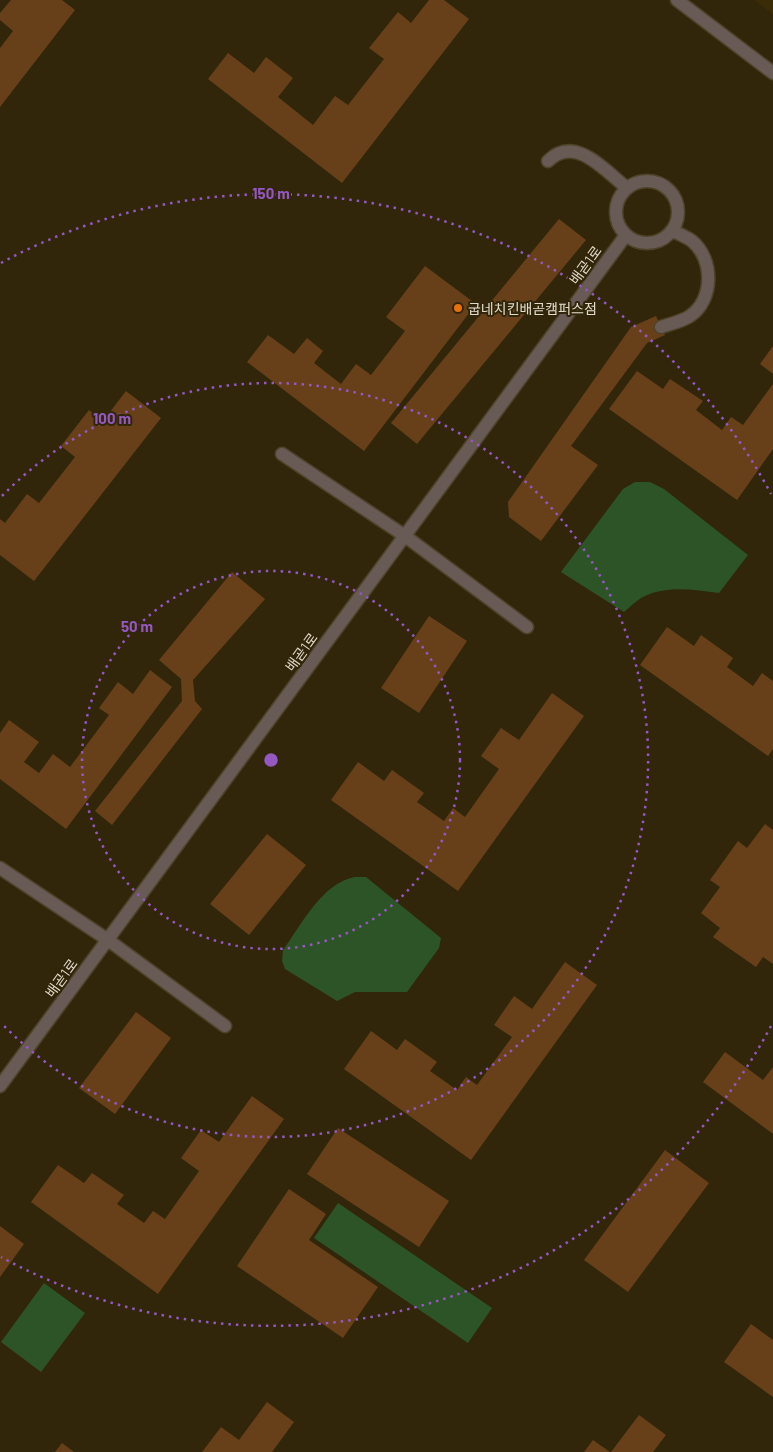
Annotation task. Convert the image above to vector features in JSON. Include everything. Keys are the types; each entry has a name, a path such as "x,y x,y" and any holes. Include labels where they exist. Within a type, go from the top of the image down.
{"street":[{"path":"678,0 773,73"},
{"path":"548,161 558,152 573,150 585,155 627,188"},
{"path":"642,181 652,181 662,185 676,200 678,211 672,230 655,242 644,243 626,235 618,223 615,208 618,198 627,188 642,181"},
{"path":"662,327 690,317 702,305 709,270 703,256 693,241 672,230"},
{"name":"배곧1로","path":"0,1086 626,235"},
{"path":"282,454 404,536 527,627"},
{"path":"0,868 108,940 226,1026"}],"shaded area":[{"path":"754,0 773,0 773,14"}],"green space":[{"path":"635,482 650,482 664,489 748,555 719,593 681,589 661,591 641,598 624,612 561,572 623,489"},
{"path":"355,877 366,877 441,938 439,948 407,992 355,992 337,1001 285,969 282,961 283,950 305,917 332,887"},
{"path":"338,1203 492,1308 468,1343 314,1238"},
{"path":"44,1283 85,1313 41,1372 1,1342"}],"building":[{"path":"11,0 62,0 75,10 0,107 0,48 13,31 0,20 0,13"},
{"path":"429,0 444,0 469,19 342,183 208,79 228,53 254,73 266,57 293,78 278,97 313,125 335,96 348,105 384,59 369,48 398,12 411,23"},
{"path":"559,219 586,240 417,444 391,423"},
{"path":"425,266 476,304 364,451 247,362 268,335 294,354 307,338 323,351 314,363 341,384 356,364 371,375 405,331 386,317"},
{"path":"656,316 665,335 647,343 571,446 598,465 541,541 509,517 508,502 631,327"},
{"path":"773,346 773,374 760,364"},
{"path":"637,371 663,389 670,379 703,401 696,410 722,430 731,417 743,425 773,384 773,449 737,500 609,409"},
{"path":"126,391 161,418 34,581 0,555 0,519 5,523 27,494 39,503 75,457 61,446 89,410 103,421"},
{"path":"232,572 265,599 193,680 195,701 202,709 112,825 95,811 182,701 181,679 159,660"},
{"path":"429,616 467,641 419,713 381,688"},
{"path":"667,627 694,646 701,635 733,658 727,667 753,686 762,673 773,681 773,749 768,756 640,665"},
{"path":"150,670 172,687 66,829 0,779 0,733 9,720 39,742 24,762 39,773 53,754 70,767 109,715 99,708 118,682 133,694"},
{"path":"552,693 584,716 458,891 331,800 358,762 384,781 392,770 424,793 417,802 444,821 453,808 465,817 499,769 481,756 501,728 519,740"},
{"path":"765,824 773,830 773,964 763,957 756,967 713,937 720,928 701,913 720,887 710,880 738,841 747,848"},
{"path":"267,834 306,865 249,935 210,904"},
{"path":"565,962 597,985 471,1160 344,1069 371,1031 397,1050 405,1039 437,1062 430,1071 457,1090 466,1077 477,1085 512,1037 494,1025 514,996 532,1009"},
{"path":"136,1012 171,1038 115,1114 79,1088"},
{"path":"725,1052 763,1080 773,1067 773,1134 703,1082"},
{"path":"252,1096 284,1119 158,1294 31,1202 58,1165 84,1183 92,1173 124,1195 117,1204 144,1223 153,1211 165,1219 199,1171 181,1158 201,1130 219,1142"},
{"path":"338,1128 449,1201 419,1247 307,1174"},
{"path":"665,1150 709,1183 628,1292 584,1260"},
{"path":"289,1189 326,1214 309,1240 378,1287 343,1338 237,1266"},
{"path":"0,1226 24,1244 0,1277"},
{"path":"751,1324 773,1340 773,1397 724,1362"},
{"path":"267,1402 294,1422 272,1452 202,1452 221,1427 239,1440"},
{"path":"639,1415 666,1435 653,1452 611,1452"},
{"path":"593,1440 610,1452 584,1452"},
{"path":"62,1443 74,1452 55,1452"}],"place":[{"name":"굽네치킨배곧캠퍼스점","path":"458,308"}]}
